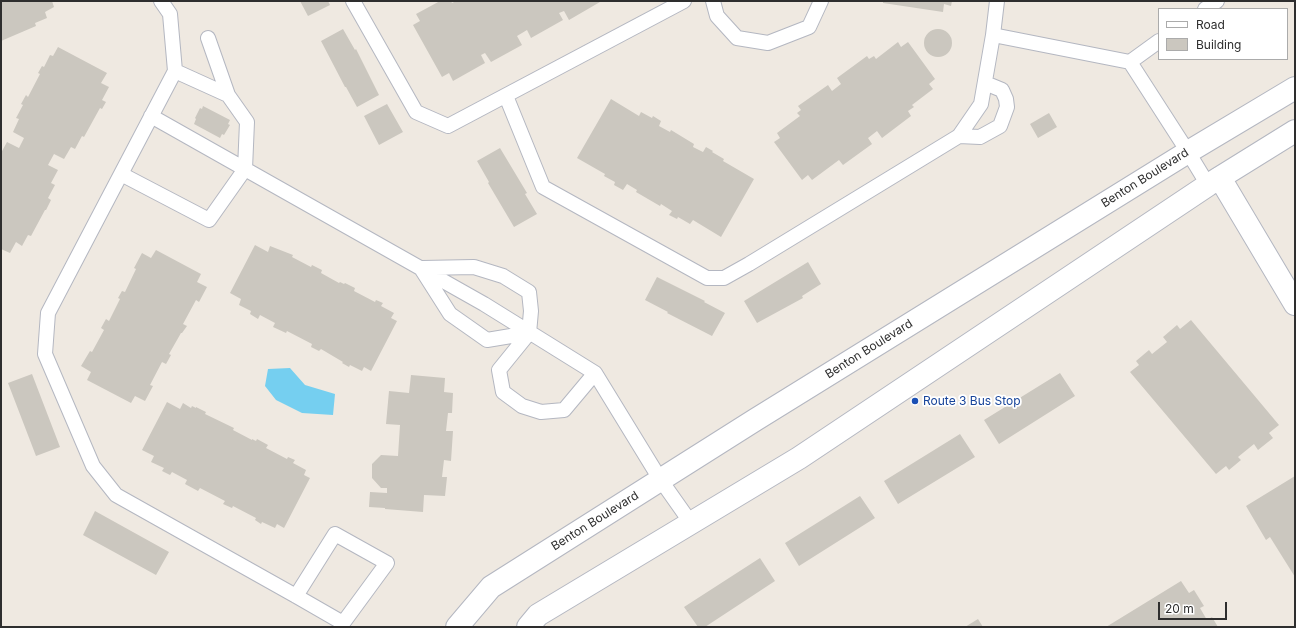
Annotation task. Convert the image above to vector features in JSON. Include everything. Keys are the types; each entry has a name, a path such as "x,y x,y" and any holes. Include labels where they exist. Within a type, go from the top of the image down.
{"street":[{"name":"Benton Boulevard","path":"457,627 491,587 755,420 1188,152 1295,88"},
{"path":"528,627 538,615 799,458 1214,181 1295,131"},
{"path":"1214,181 1295,304"}],"lane":[{"path":"161,1 170,14 174,71 48,313 45,354 93,466 116,495 343,623 387,563 335,534 296,596"},
{"path":"353,1 416,112 448,126 684,1"},
{"path":"713,1 717,16 737,38 768,43 809,27 821,1"},
{"path":"506,96 543,187 707,278 724,278 959,136 981,104 993,35 997,1"},
{"path":"1206,8 1217,1"},
{"path":"993,35 1130,62 1188,152 1214,181"},
{"path":"121,174 209,220 245,169 247,122 228,95 208,38"},
{"path":"1130,62 1158,42"},
{"path":"174,71 228,95"},
{"path":"959,136 980,137 1000,126 1007,107 1006,99 1002,90 985,82"},
{"path":"151,116 422,268 484,304 595,373 660,479 691,523"},
{"path":"422,268 474,267 503,276 529,292 531,311 529,333 499,370 503,392 522,406 541,412 564,410 595,373"},
{"path":"422,268 450,314 487,340 529,333"}],"water":[{"path":"290,368 305,385 335,394 333,415 302,413 276,400 265,386 268,369"}],"building":[{"path":"1,1 52,1 54,7 45,12 47,18 35,23 36,26 1,41"},
{"path":"300,1 328,1 330,5 308,16"},
{"path":"440,1 451,1 452,3 456,1 600,2 569,20 564,11 559,13 563,20 531,38 527,30 517,36 522,45 491,62 485,53 481,55 485,63 453,81 449,73 442,77 413,25 420,21 416,14"},
{"path":"883,1 952,1 951,6 944,4 943,12 883,3"},
{"path":"343,29 355,50 356,49 379,95 357,107 321,41"},
{"path":"938,29 948,33 952,43 948,53 938,57 928,53 924,43 928,33"},
{"path":"898,42 901,47 908,42 935,79 929,84 933,89 912,105 914,107 908,111 911,116 882,138 877,131 868,138 872,144 843,165 839,160 812,180 808,175 802,180 774,142 780,138 777,133 800,116 797,113 801,110 798,106 828,85 832,91 841,84 837,78 867,56 869,59 874,56 876,59"},
{"path":"58,47 107,73 101,83 109,87 102,100 106,102 102,109 100,108 84,137 82,136 75,149 71,147 64,159 54,154 48,165 58,170 51,183 55,185 48,198 51,200 31,236 28,235 22,246 16,242 10,253 1,249 1,153 7,142 19,148 24,138 13,132 19,119 16,118 23,105 21,104 26,95 28,97 40,74 38,73 42,66 44,67 50,55 53,56"},
{"path":"611,99 639,116 641,112 652,118 653,116 661,121 659,126 670,132 671,130 694,144 693,147 703,152 706,147 724,159 723,161 754,179 721,237 693,220 690,224 678,217 677,219 669,215 672,211 636,192 637,190 627,184 623,190 614,185 615,182 604,176 605,174 577,158"},
{"path":"387,104 403,132 379,145 364,116"},
{"path":"203,106 230,120 228,124 230,125 224,135 222,134 220,138 194,124 200,108 202,109"},
{"path":"1049,113 1057,127 1038,138 1030,124"},
{"path":"500,148 527,193 525,194 537,214 514,227 477,161"},
{"path":"255,245 268,252 270,246 293,255 292,257 311,267 312,265 322,270 321,273 339,283 345,283 355,288 354,291 375,302 376,300 383,303 381,306 394,313 391,318 397,321 371,371 364,367 362,371 350,365 349,367 321,349 319,351 311,347 312,344 287,331 286,333 273,327 275,323 260,315 258,319 250,314 251,311 239,305 241,299 230,293"},
{"path":"156,250 201,274 197,282 207,287 199,302 196,300 183,324 187,326 181,333 169,354 171,355 166,364 162,362 150,385 153,386 145,401 135,396 131,403 87,380 91,372 81,366 90,351 92,352 104,330 101,328 106,319 109,321 120,299 118,298 122,291 125,292 136,269 134,268 142,253 151,258"},
{"path":"808,262 821,284 802,296 803,298 757,323 744,301"},
{"path":"657,277 705,301 704,302 725,313 712,336 645,300"},
{"path":"1191,320 1279,425 1269,433 1273,438 1258,450 1254,444 1238,457 1241,460 1229,470 1226,466 1216,474 1130,372 1139,365 1136,361 1149,350 1152,354 1167,342 1163,337 1177,325 1180,329"},
{"path":"1060,373 1075,396 999,444 984,420"},
{"path":"32,374 60,447 36,456 8,383"},
{"path":"411,375 445,378 444,392 453,393 452,413 448,413 446,431 453,431 451,461 444,460 442,477 447,477 445,496 424,495 423,512 369,507 370,492 387,493 387,488 381,488 372,478 372,464 381,455 398,456 400,425 386,424 389,391 409,393"},
{"path":"167,402 180,409 183,403 191,408 192,406 196,407 206,412 205,414 234,428 233,430 252,440 256,441 257,439 268,445 266,448 287,459 288,457 295,460 293,463 306,470 304,475 310,478 284,528 277,524 275,528 262,522 261,524 255,520 256,518 233,506 232,508 223,504 225,501 200,488 198,491 185,484 187,480 172,472 170,475 162,471 164,468 151,462 154,456 142,450"},
{"path":"960,434 975,457 898,504 884,481"},
{"path":"1295,476 1295,577 1270,537 1266,540 1246,506"},
{"path":"860,496 875,518 799,566 785,543"},
{"path":"95,511 169,552 156,575 83,535"},
{"path":"760,558 775,581 705,627 698,627 684,607"},
{"path":"1181,581 1189,593 1194,590 1204,606 1200,608 1207,620 1212,617 1218,627 1106,627"},
{"path":"978,619 983,627 965,627"}],"place":[{"name":"Route 3 Bus Stop","path":"915,401"}]}
